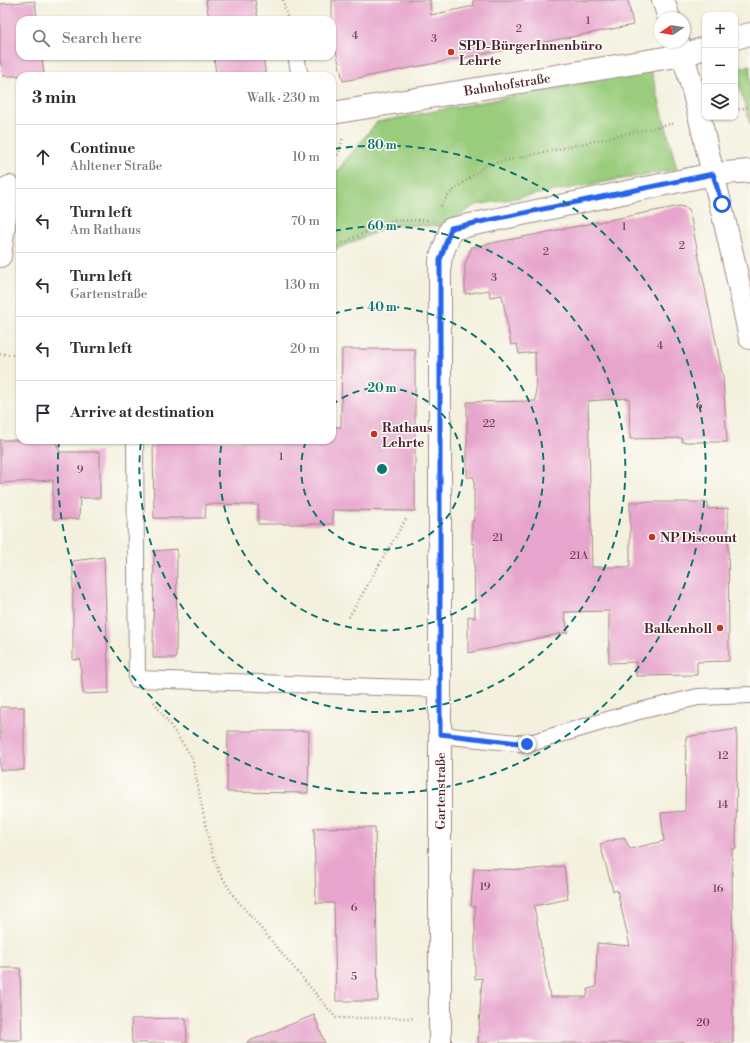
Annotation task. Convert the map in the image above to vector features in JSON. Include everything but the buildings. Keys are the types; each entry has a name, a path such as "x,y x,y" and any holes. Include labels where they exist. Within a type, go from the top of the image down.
{"street":[{"path":"663,0 667,12"},
{"path":"738,37 750,34"},
{"path":"680,48 701,117 713,174 722,204 750,338"},
{"name":"Bahnhofstraße","path":"336,112 680,48"},
{"name":"Bahnhofstraße","path":"690,48 702,48"},
{"path":"713,174 750,172"},
{"name":"Gartenstraße","path":"440,1043 440,260 451,228 713,174"},
{"path":"0,256 10,185"}],"lane":[{"path":"297,60 299,72"},
{"path":"135,444 137,679 440,689"},
{"path":"440,734 527,744 635,712 698,697 750,695"}],"path":[{"path":"283,0 287,16"},
{"path":"738,109 750,107"},
{"path":"440,207 449,194 486,165 701,117"},
{"path":"336,246 390,220 431,220"},
{"path":"0,354 16,355"},
{"path":"349,617 407,517"},
{"path":"152,698 192,757 210,846 219,872 233,895 336,1018 440,1018"}],"green space":[{"path":"750,65 750,124 738,81 738,69"},
{"path":"651,70 677,169 476,205 441,226 392,225 336,249 337,171 377,122"}],"place":[{"name":"SPD-BürgerInnenbüro Lehrte","path":"451,52"},
{"name":"Rathaus Lehrte","path":"374,434"},
{"name":"NP Discount","path":"652,537"},
{"name":"Balkenholl","path":"720,628"}],"route":[{"path":"527,744 440,734 440,260 451,228 713,174 722,204"}]}
